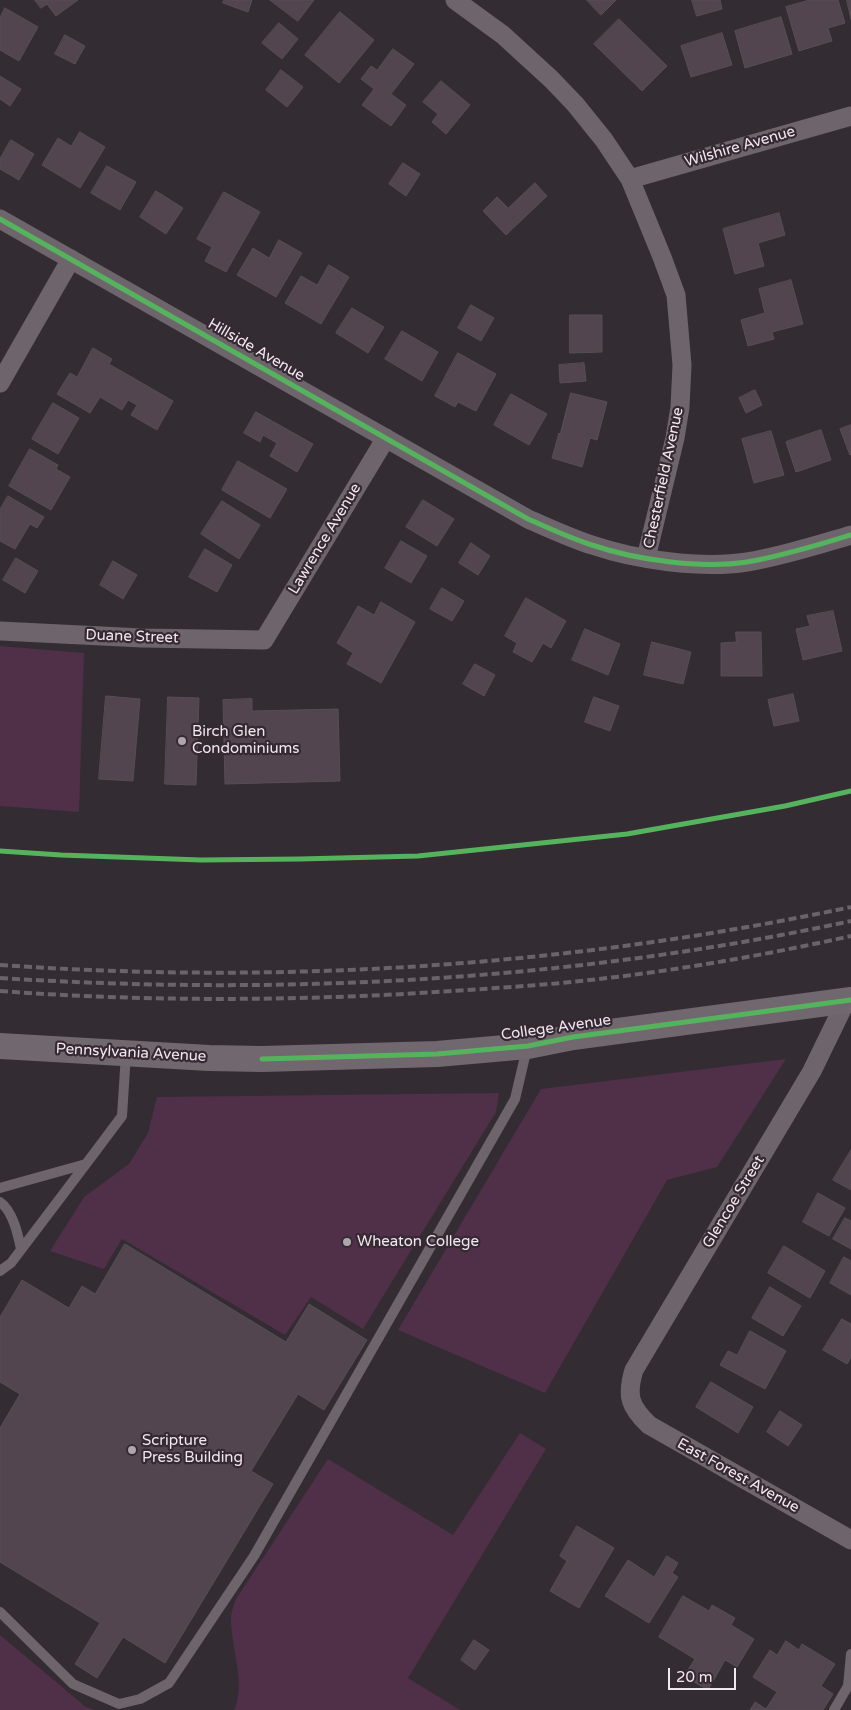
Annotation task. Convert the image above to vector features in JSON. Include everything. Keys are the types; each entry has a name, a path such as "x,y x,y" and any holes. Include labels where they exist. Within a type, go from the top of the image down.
{"street":[{"name":"Chesterfield Avenue","path":"455,0 503,35 551,78 604,140 630,179 676,295 682,365 680,407 675,438 646,558"},
{"name":"Wilshire Avenue","path":"630,179 851,116"},
{"name":"Hillside Avenue","path":"0,218 528,519 593,545 646,558 705,564 746,562 784,554 851,535"},
{"path":"0,383 71,259"},
{"name":"Lawrence Avenue","path":"264,640 386,438"},
{"name":"Duane Street","path":"0,631 142,638 264,640"},
{"name":"College Avenue","path":"262,1059 437,1054 528,1046 573,1037 849,1000"},
{"name":"Glencoe Street","path":"632,1404 629,1393 634,1370 812,1071 849,1000"},
{"name":"Pennsylvania Avenue","path":"0,1046 262,1059"},
{"name":"East Forest Avenue","path":"632,1404 649,1425 851,1540"}],"lane":[{"path":"0,1612 73,1684 119,1704 140,1699 170,1683 254,1556 515,1098 528,1046"},
{"path":"0,1271 11,1263 122,1116 126,1053"},
{"path":"0,1188 86,1164"},
{"path":"0,1202 4,1205 17,1229 21,1250"},
{"path":"834,1710 848,1686 851,1654"}],"shaded area":[{"path":"0,646 84,653 79,812 0,806"},
{"path":"786,1059 717,1167 667,1180 545,1393 398,1330 541,1089"},
{"path":"499,1093 496,1112 363,1329 311,1297 285,1335 122,1239 104,1269 50,1251 84,1197 129,1164 148,1133 157,1097"},
{"path":"520,1433 546,1449 408,1678 460,1710 234,1710 238,1700 239,1689 231,1618 236,1599 328,1459 453,1535"},
{"path":"0,1635 86,1707 95,1710 0,1710"}],"building":[{"path":"35,0 78,0 56,16 47,4 41,8"},
{"path":"224,0 252,0 248,12 223,3"},
{"path":"270,0 314,0 298,21"},
{"path":"587,0 616,0 601,15"},
{"path":"692,0 720,0 722,9 697,16"},
{"path":"810,0 838,0 845,23 828,28 832,41 799,51 786,7"},
{"path":"847,0 851,0 851,19"},
{"path":"5,8 38,27 19,61 0,50 0,18"},
{"path":"340,12 374,40 339,83 305,55"},
{"path":"781,17 792,54 745,68 735,31"},
{"path":"619,19 667,66 642,91 594,44"},
{"path":"279,23 298,39 282,59 262,43"},
{"path":"722,33 732,65 691,77 681,46"},
{"path":"65,35 85,46 75,64 55,54"},
{"path":"393,49 414,64 391,94 406,105 391,126 362,105 374,89 361,79 371,66 377,70"},
{"path":"281,70 303,87 287,107 266,90"},
{"path":"0,76 21,89 10,106 0,99"},
{"path":"441,81 470,105 446,134 432,122 438,114 423,102"},
{"path":"80,132 105,147 80,188 42,165 58,138 71,146"},
{"path":"11,140 34,154 19,180 0,169 0,159"},
{"path":"403,163 420,174 406,196 389,184"},
{"path":"107,166 136,182 120,210 91,193"},
{"path":"535,183 547,196 506,235 483,211 497,197 508,208"},
{"path":"156,191 183,208 166,234 140,217"},
{"path":"224,192 260,212 226,272 205,261 212,247 197,239"},
{"path":"779,213 785,235 758,243 764,266 735,274 723,229"},
{"path":"279,240 302,253 276,297 237,275 253,248 269,258"},
{"path":"329,265 349,277 321,324 285,303 301,276 317,285"},
{"path":"791,280 803,324 772,332 774,339 748,346 741,320 765,313 759,289"},
{"path":"471,305 494,318 481,341 458,328"},
{"path":"352,308 384,327 368,353 336,333"},
{"path":"570,315 602,315 602,352 570,353"},
{"path":"402,331 438,352 422,381 385,359"},
{"path":"93,348 112,359 109,364 173,401 157,430 131,415 137,405 128,400 122,410 100,397 90,413 57,394 70,373 77,377"},
{"path":"458,353 496,374 476,411 458,402 455,407 435,396"},
{"path":"584,363 586,381 560,383 559,365"},
{"path":"755,390 762,405 746,413 739,398"},
{"path":"571,393 607,402 597,440 590,438 582,467 552,458"},
{"path":"511,394 547,414 529,445 494,425"},
{"path":"53,403 79,418 58,454 32,439"},
{"path":"256,412 313,444 297,472 270,456 277,443 263,435 260,442 244,433"},
{"path":"851,425 851,454 850,455 840,429"},
{"path":"821,430 831,460 796,472 786,442"},
{"path":"771,431 784,475 754,483 742,439"},
{"path":"30,449 58,465 56,469 70,477 51,510 9,486"},
{"path":"238,461 287,489 270,518 222,490"},
{"path":"8,496 44,517 37,528 30,524 15,549 0,541 0,510"},
{"path":"423,500 454,519 437,546 406,527"},
{"path":"222,501 260,525 239,559 201,534"},
{"path":"401,541 427,556 411,583 385,568"},
{"path":"471,543 490,556 478,575 459,563"},
{"path":"205,549 232,565 217,592 189,577"},
{"path":"16,558 38,571 25,593 3,580"},
{"path":"113,561 137,575 123,599 100,585"},
{"path":"442,588 464,601 452,621 430,609"},
{"path":"526,598 566,621 551,648 543,643 532,662 513,652 517,643 505,636"},
{"path":"381,602 415,622 381,683 347,664 353,653 337,643 358,606 374,615"},
{"path":"833,611 842,651 803,660 796,629 810,626 807,616"},
{"path":"585,629 620,644 608,675 572,660"},
{"path":"736,632 761,632 762,676 721,676 721,643 736,642"},
{"path":"652,642 691,652 683,684 644,675"},
{"path":"475,664 495,675 484,696 463,684"},
{"path":"793,694 799,721 774,726 768,700"},
{"path":"106,696 140,699 133,781 99,779"},
{"name":"Birch Glen Condominiums","path":"168,697 199,698 196,785 165,784"},
{"path":"594,697 619,706 610,731 585,722"},
{"path":"252,699 252,711 338,709 340,781 225,784 223,700"},
{"path":"851,1150 851,1190 833,1180"},
{"path":"818,1193 845,1208 829,1236 803,1222"},
{"path":"845,1218 851,1221 851,1249 833,1239"},
{"name":"Scripture Press Building","path":"125,1244 286,1342 309,1304 367,1340 324,1410 298,1394 251,1471 273,1484 165,1663 123,1637 97,1678 75,1664 100,1623 0,1562 0,1428 20,1394 0,1382 0,1317 22,1280 69,1308 82,1286 95,1294"},
{"path":"784,1246 825,1271 810,1298 768,1273"},
{"path":"844,1257 851,1261 851,1295 830,1283"},
{"path":"770,1287 801,1306 783,1336 752,1318"},
{"path":"842,1319 851,1324 851,1357 847,1364 823,1350"},
{"path":"750,1331 786,1351 765,1389 720,1365 728,1351 737,1355"},
{"path":"711,1382 753,1407 738,1433 696,1407"},
{"path":"780,1411 802,1425 788,1446 767,1432"},
{"path":"577,1526 614,1548 579,1608 550,1591 567,1561 560,1556"},
{"path":"667,1556 678,1563 672,1573 678,1577 649,1623 605,1596 628,1560 654,1577"},
{"path":"683,1596 709,1611 712,1605 735,1618 731,1625 754,1639 737,1667 725,1660 708,1690 684,1676 695,1659 659,1637"},
{"path":"474,1640 489,1650 475,1670 461,1660"},
{"path":"786,1641 799,1650 802,1644 835,1664 821,1686 833,1694 823,1710 750,1710 755,1702 766,1709 777,1692 753,1677 770,1650 777,1655"}],"railway":[{"path":"0,965 107,971 214,973 428,966 534,957 640,944 746,927 851,907"},
{"path":"0,978 214,985 321,984 427,979 534,970 640,958 746,941 851,921"},
{"path":"0,991 101,997 202,999 353,996 458,991 550,984 664,971 776,952 851,936"}],"cycle path":[{"path":"0,219 528,519 576,539 609,550 648,559 689,564 729,564 760,560 851,535"},
{"path":"0,851 201,860 418,856 627,834 785,806 851,791"},
{"path":"262,1059 437,1054 528,1046 573,1037 851,1000"}],"place":[{"name":"Birch Glen Condominiums","path":"182,741"},
{"name":"Wheaton College","path":"347,1242"},
{"name":"Scripture Press Building","path":"132,1450"}]}
